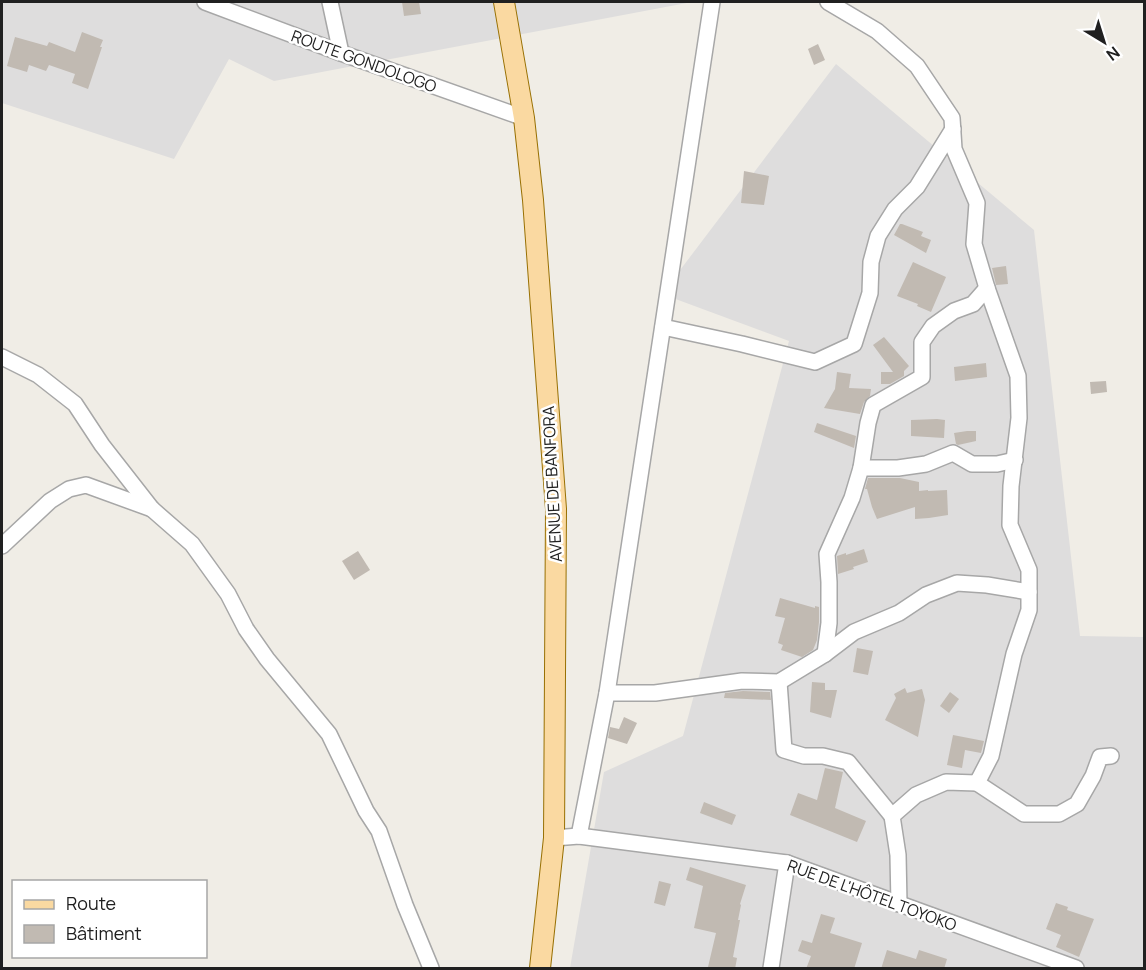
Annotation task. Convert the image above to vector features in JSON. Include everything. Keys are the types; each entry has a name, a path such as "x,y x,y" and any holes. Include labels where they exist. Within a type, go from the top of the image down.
{"main road":[{"name":"AVENUE DE BANFORA","path":"504,2 524,118 533,200 556,509 554,838 540,969"}],"street":[{"name":"ROUTE GONDOLOGO","path":"205,2 524,118"},
{"path":"330,2 341,53"},
{"path":"579,836 607,693 712,2"},
{"path":"828,2 877,31 917,66 952,118 954,149 977,203 974,244 1018,376 1019,418 1011,486 1010,525 1029,570 1029,610 1014,654 991,756 977,783"},
{"path":"663,327 815,362 854,345 870,293 871,262 878,236 895,209 917,187 953,129"},
{"path":"825,654 829,623 827,554 852,498 861,468 873,405 922,376 922,342 933,326 954,311 973,304 987,288"},
{"path":"2,357 38,375 75,404 102,445 152,509 192,544 228,594 246,629 267,659 329,734 366,811 380,831 405,905 431,969"},
{"path":"861,468 898,468 926,464 953,453 972,464 997,464 1015,460"},
{"path":"2,546 50,501 69,489 86,485 152,509"},
{"path":"607,693 655,693 742,681 778,682 825,654 855,632 899,613 926,595 957,583 1029,592"},
{"path":"778,682 784,750 804,756 824,756 848,762 892,816 898,855 899,904"},
{"path":"892,816 916,795 946,782 977,783 1024,814 1059,814 1077,804 1093,776 1100,757 1111,756"},
{"name":"RUE DE L'HÔTEL TOYOKO","path":"554,838 579,836 787,863 1076,969"},
{"path":"771,969 787,863"}],"shaded area":[{"path":"2,2 692,2 274,81 229,59 174,159 2,103"},
{"path":"836,64 1034,230 1080,636 1144,637 1144,968 570,968 604,772 683,736 789,341 662,294"}],"building":[{"path":"402,2 419,2 421,14 404,16"},
{"path":"82,32 103,40 88,89 72,83 75,74 49,65 46,71 29,65 27,72 7,66 15,37 47,46 49,42 75,52"},
{"path":"818,44 825,60 814,65 808,49"},
{"path":"744,171 769,176 764,205 741,203"},
{"path":"900,224 923,232 921,236 931,240 926,253 894,235"},
{"path":"913,262 946,277 931,312 897,296"},
{"path":"1006,266 1008,284 996,285 992,268"},
{"path":"884,337 909,366 904,371 904,376 890,384 881,384 881,372 893,372 873,345"},
{"path":"986,363 987,377 955,381 954,367"},
{"path":"837,372 851,374 849,388 871,389 870,396 864,402 860,414 824,408 835,389"},
{"path":"1106,381 1107,392 1091,394 1090,382"},
{"path":"911,420 945,420 944,438 911,436"},
{"path":"817,423 856,436 854,448 814,432"},
{"path":"976,431 976,441 956,444 954,433"},
{"path":"868,478 900,478 919,482 919,491 947,490 948,515 915,519 915,507 877,519 867,489 865,489"},
{"path":"864,549 868,562 838,574 837,556"},
{"path":"358,551 370,570 354,580 342,561"},
{"path":"780,598 815,608 815,606 819,607 817,640 813,650 802,657 781,650 783,645 778,643 785,618 775,616"},
{"path":"857,648 873,651 868,675 853,672"},
{"path":"812,682 825,683 825,690 837,690 831,718 810,712"},
{"path":"905,688 907,693 922,689 925,700 918,737 885,720 896,698 894,694"},
{"path":"770,692 771,700 724,698 725,693"},
{"path":"950,692 959,699 949,713 940,706"},
{"path":"624,717 637,723 627,744 608,738 610,727 619,729"},
{"path":"953,735 984,741 981,753 965,750 962,768 947,765"},
{"path":"825,768 843,772 835,808 866,821 857,842 790,815 798,793 817,800"},
{"path":"704,802 736,815 732,825 700,813"},
{"path":"690,867 746,885 740,904 738,920 740,920 733,957 737,958 735,969 708,967 716,933 694,928 703,886 686,880"},
{"path":"659,881 671,884 665,906 654,903"},
{"path":"1056,903 1068,907 1067,910 1094,919 1079,957 1056,947 1061,935 1046,929"},
{"path":"821,914 835,918 830,933 862,943 854,969 806,969 811,956 798,951 802,940 812,943"},
{"path":"887,950 916,959 919,950 947,959 944,969 881,969"}]}
